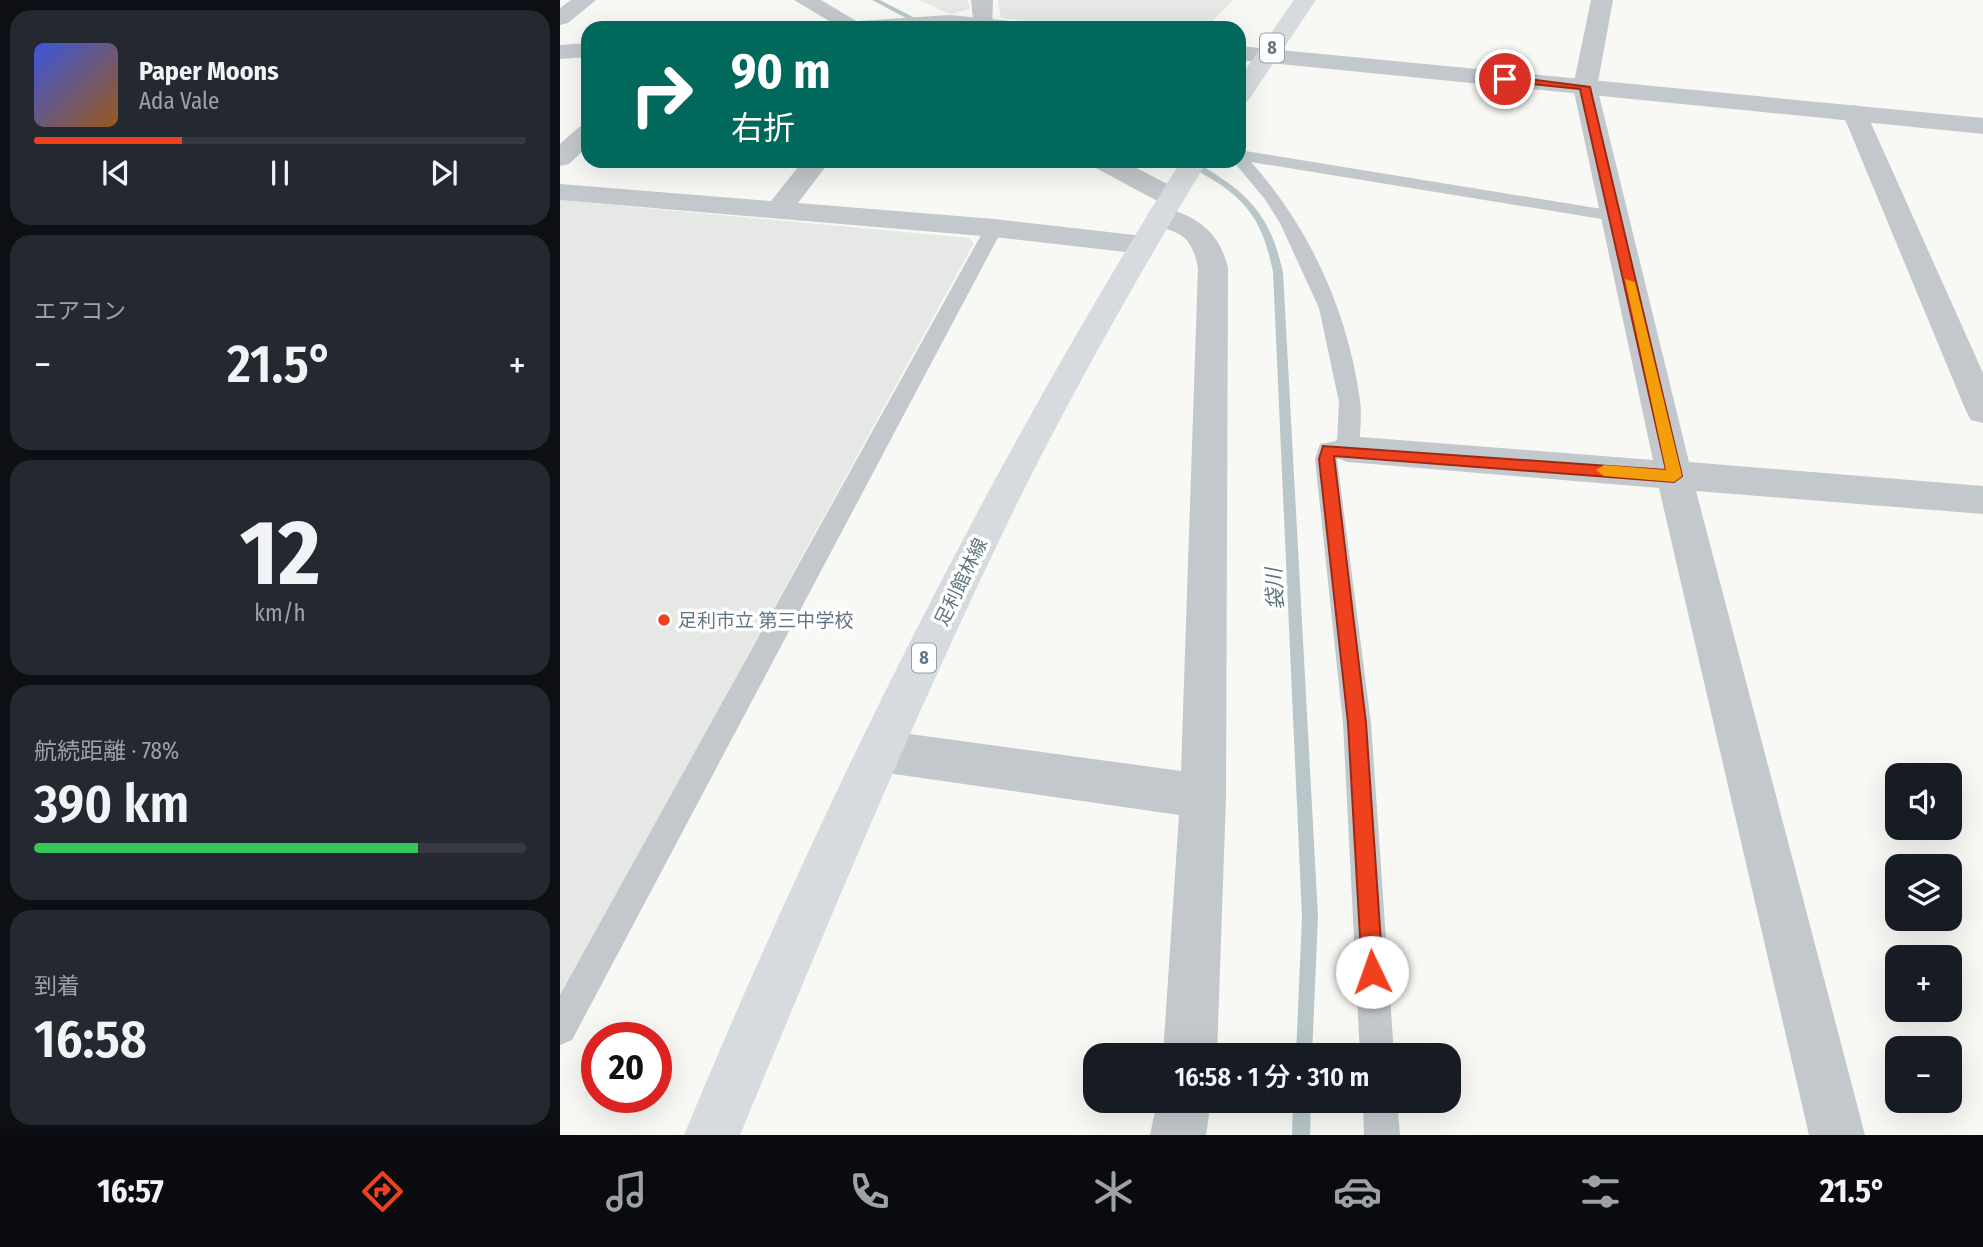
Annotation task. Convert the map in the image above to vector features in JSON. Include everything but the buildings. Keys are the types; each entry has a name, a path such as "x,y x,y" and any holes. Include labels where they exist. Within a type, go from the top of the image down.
{"main road":[{"name":"8","path":"1246,86 1305,0"},
{"name":"足利館林線","path":"712,1135 833,852 967,569 1021,463 1162,211 1190,168"}],"street":[{"path":"560,18 585,0"},
{"path":"805,0 844,21"},
{"path":"982,0 982,21"},
{"path":"1602,0 1585,87 1674,476 1837,1135"},
{"path":"560,52 581,50"},
{"path":"1246,54 1983,126"},
{"path":"1854,113 1983,411"},
{"path":"560,158 581,138"},
{"path":"778,210 811,168"},
{"path":"1111,168 1162,211 1196,229 1211,252 1213,268 1203,796 1190,1043"},
{"path":"560,192 994,228 1162,211"},
{"path":"1348,449 1983,500"},
{"path":"880,751 1203,796"},
{"path":"1178,1135 1182,1113"}],"lane":[{"path":"1246,158 1614,216"},
{"path":"1246,165 1271,195 1289,223 1329,308 1350,402 1348,449 1328,450 1326,459 1357,723 1376,1043"},
{"path":"560,1028 994,228"},
{"path":"1381,1113 1382,1135"}],"shaded area":[{"path":"919,0 968,0 970,9 950,14"},
{"path":"998,0 1233,0 1213,21 1027,21 1001,18"},
{"name":"足利市立 第三中学校","path":"560,200 969,238 974,243 560,997"}],"waterway":[{"name":"袋川","path":"875,0 916,21"},
{"name":"袋川","path":"1199,168 1249,204 1266,231 1278,272 1310,917 1305,1043"},
{"name":"袋川","path":"1301,1135 1302,1113"}],"slow traffic":[{"path":"1604,470 1674,476 1629,282"}],"place":[{"name":"足利市立 第三中学校","path":"664,620"}],"route":[{"path":"1372,972 1357,723 1326,459 1328,450 1348,449 1674,476 1585,87 1505,79"}]}
